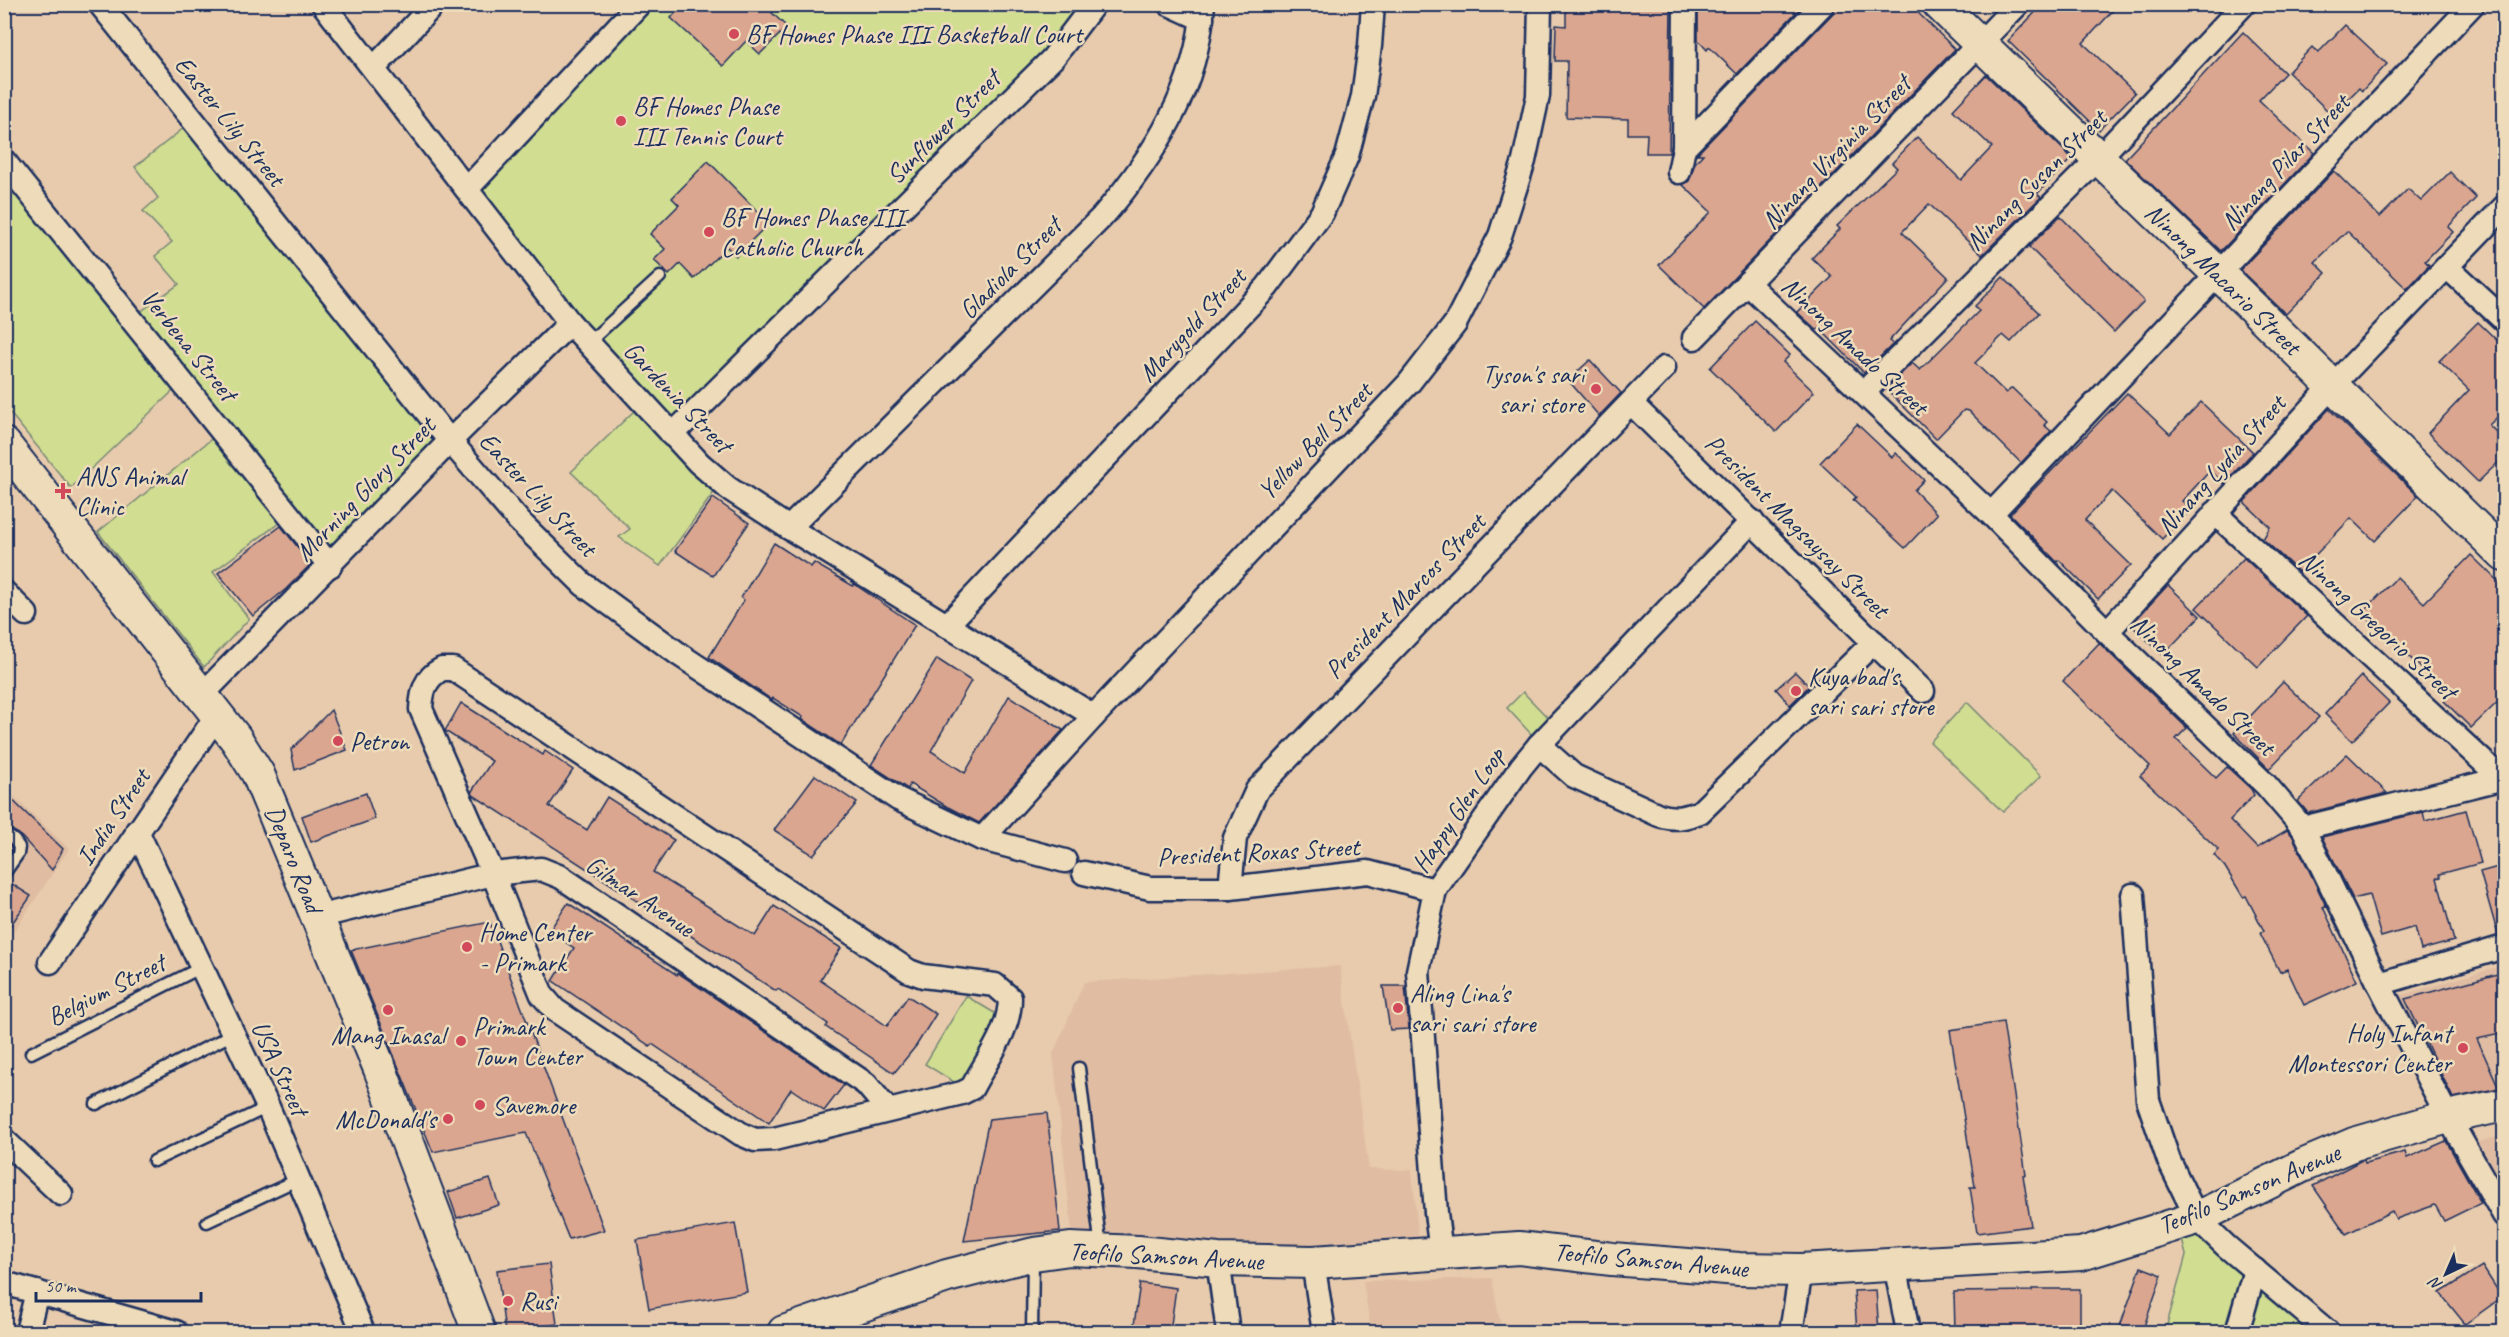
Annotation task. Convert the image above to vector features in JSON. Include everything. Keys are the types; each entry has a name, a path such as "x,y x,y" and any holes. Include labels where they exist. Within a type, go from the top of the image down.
{"main road":[{"name":"Ninong Macario Street","path":"1939,4 2219,274 2505,555"},
{"name":"Deparo Road","path":"4,444 242,747 258,774 380,1069 479,1332"},
{"name":"Teofilo Samson Avenue","path":"784,1332 947,1276 1034,1254 1070,1249 1218,1260 1313,1262 1519,1248 1684,1266 1801,1270 2081,1254 2197,1218 2302,1166 2354,1144 2448,1118 2505,1106"}],"street":[{"name":"Easter Lily Street","path":"100,4 450,441 519,521 583,584 680,655 898,799 982,839 1075,867"},
{"name":"Gardenia Street","path":"323,4 570,323 672,435 728,488 946,626 1094,716"},
{"path":"374,68 434,4"},
{"path":"467,189 639,4"},
{"name":"Sunflower Street","path":"672,435 1053,58 1094,4"},
{"path":"1169,4 1202,12"},
{"name":"Marygold Street","path":"946,626 1267,287 1322,213 1347,156 1363,96 1370,46 1372,4"},
{"name":"Yellow Bell Street","path":"982,839 1094,716 1410,383 1455,324 1500,236 1524,161 1538,96 1540,4"},
{"path":"1684,148 1823,4"},
{"name":"Ninang Virginia Street","path":"1694,338 2018,4"},
{"name":"Ninang Susan Street","path":"1864,392 2098,159 2244,4"},
{"name":"Ninang Pilar Street","path":"1991,514 2473,4"},
{"path":"1679,172 1684,148 1689,9"},
{"name":"Gladiola Street","path":"789,528 1102,217 1141,171 1174,111 1190,75 1202,12"},
{"name":"Verbena Street","path":"4,160 330,566"},
{"name":"Ninang Lydia Street","path":"2107,632 2332,386 2505,207"},
{"path":"2447,267 2505,320"},
{"name":"Ninong Amado Street","path":"1747,283 1991,514 2107,632 2266,784 2303,828 2448,1118 2505,1215"},
{"name":"Morning Glory Street","path":"209,705 330,566 450,441 570,323"},
{"name":"President Marcos Street","path":"1230,888 1235,838 1257,790 1664,368"},
{"name":"President Magsaysay Street","path":"1631,403 1923,691"},
{"name":"Ninong Gregorio Street","path":"2215,513 2503,779"},
{"name":"Happy Glen Loop","path":"1441,1253 1418,971 1435,890 1521,767 1539,745 1752,520"},
{"path":"4,592 26,614"},
{"path":"1539,745 1574,776 1659,815 1674,819 1685,818 1700,812 1874,642"},
{"path":"442,669 453,669 909,971 924,976 995,986 1010,998 1006,1025 972,1088 962,1093 774,1139 755,1140 741,1134 555,1010 542,995 493,874 421,709 422,692 432,674 442,669"},
{"name":"India Street","path":"53,957 137,831 209,705"},
{"path":"2303,828 2503,779"},
{"name":"USA Street","path":"137,831 200,968 268,1107 363,1332"},
{"name":"President Roxas Street","path":"1075,867 1150,888 1230,888 1368,872 1435,890"},
{"name":"Gilmar Avenue","path":"317,917 493,874 541,869 561,877 866,1084 888,1110"},
{"path":"2133,895 2148,1100 2169,1161 2197,1218 2328,1332"},
{"path":"2379,984 2505,947"},
{"path":"4,1140 61,1194"},
{"path":"1218,1260 1228,1332"},
{"path":"1313,1262 1324,1332"},
{"path":"1894,1264 1908,1332"},
{"path":"1791,1332 1801,1270"},
{"path":"2237,1332 2255,1270"},
{"path":"4,1283 37,1292 105,1322 176,1332"},
{"path":"27,1332 37,1292"}],"lane":[{"path":"588,344 660,277"},
{"path":"4,833 19,847 18,854 4,874"},
{"name":"Belgium Street","path":"31,1053 200,968"},
{"path":"96,1104 233,1034"},
{"path":"1079,1068 1101,1251"},
{"path":"154,1161 268,1107"},
{"path":"207,1222 299,1179"},
{"path":"1032,1332 1034,1254"}],"shaded area":[{"path":"5,788 69,849 5,945"},
{"name":"Holy Infant Montessori Center","path":"2504,965 2504,1100 2450,1113 2398,996"},
{"path":"1340,966 1369,1169 1412,1170 1419,1244 1310,1248 1072,1233 1053,1054 1084,982"},
{"path":"2504,1135 2504,1188 2478,1142"},
{"path":"1492,1278 1502,1332 1371,1332 1363,1281"}],"green space":[{"path":"649,5 1087,5 1072,27 673,427 593,339 475,191"},
{"path":"185,127 436,442 331,553 136,315 179,284 155,256 172,242 143,211 158,198 135,167"},
{"path":"4,173 175,389 71,488 5,407"},
{"path":"635,410 715,491 660,566 619,537 630,529 571,472"},
{"path":"215,436 283,520 213,572 249,619 204,667 98,532"},
{"path":"1523,692 1548,718 1532,735 1507,708"},
{"path":"1967,702 2041,776 2003,812 1930,742"},
{"path":"966,996 1003,1018 962,1087 925,1064"},
{"path":"2197,1218 2328,1332 2165,1332 2186,1255 2178,1224"}],"building":[{"name":"BF Homes Phase III Basketball Court","path":"683,4 779,4 772,13 787,27 760,54 746,41 723,66 671,18"},
{"path":"1566,4 1671,4 1669,153 1646,153 1647,134 1628,134 1628,119 1566,117 1567,61 1555,61 1556,25 1566,26"},
{"path":"1698,4 1804,4 1737,74 1709,47 1707,50 1698,40"},
{"path":"1836,4 1909,4 1955,49 1704,309 1659,265 1711,212 1683,185 1689,181 1695,163 1703,154 1697,154 1833,13"},
{"path":"2043,4 2119,4 2083,43 2135,93 2099,130 2008,41"},
{"path":"2345,25 2387,64 2362,91 2359,88 2332,115 2288,72 2312,47 2318,53"},
{"path":"2243,32 2285,73 2259,100 2314,153 2221,251 2125,159"},
{"path":"1986,75 2072,158 2037,194 2041,197 1982,255 1929,204 1902,232 1948,277 1889,341 1893,344 1864,373 1819,328 1817,330 1797,312 1832,277 1812,258 1840,229 1837,226 1897,168 1892,163 1917,137 1961,180 1992,147 1953,110"},
{"path":"708,161 769,223 736,256 727,247 694,279 680,264 669,275 654,260 665,249 650,234 679,205 672,198"},
{"path":"2334,171 2380,217 2408,189 2421,201 2450,172 2476,198 2448,227 2453,232 2425,261 2429,265 2407,289 2347,231 2315,262 2326,273 2286,314 2240,270"},
{"path":"2060,216 2144,301 2114,332 2029,247"},
{"path":"2003,277 2039,313 2011,342 2003,335 1975,363 2006,393 2012,388 2047,422 2044,425 2051,431 2021,463 1969,411 1964,410 1936,439 1886,389 1912,363 1920,370 1979,311 1975,306"},
{"path":"1755,321 1790,355 1783,362 1814,392 1776,432 1710,368"},
{"path":"2478,322 2505,348 2505,410 2489,425 2505,441 2505,456 2478,482 2428,433 2469,390 2439,361"},
{"name":"Tyson's sari sari store","path":"1590,360 1621,393 1599,416 1568,380"},
{"path":"2127,393 2170,434 2201,402 2253,452 2224,484 2214,474 2212,476 2208,473 2182,501 2191,509 2162,539 2112,491 2085,520 2131,565 2098,599 2059,560 2057,562 2010,514"},
{"path":"2329,409 2418,496 2375,541 2351,518 2299,572 2263,539 2270,527 2244,502"},
{"path":"1857,424 1892,457 1896,453 1924,480 1914,490 1937,514 1905,548 1853,500 1856,497 1820,463"},
{"path":"713,498 749,523 713,576 675,551"},
{"path":"281,526 311,564 286,589 253,616 218,573"},
{"path":"774,543 811,567 814,563 853,586 854,584 915,625 841,745 802,719 803,717 773,698 772,700 709,657 744,600 741,598"},
{"path":"2471,555 2505,588 2505,695 2471,728 2444,701 2450,695 2362,613 2397,577 2424,603"},
{"path":"2244,558 2307,616 2258,667 2196,608"},
{"path":"2168,585 2200,616 2163,655 2131,625"},
{"path":"2099,643 2187,728 2176,739 2216,778 2227,767 2251,789 2254,795 2230,820 2257,848 2287,830 2292,835 2326,906 2323,907 2357,981 2304,1005 2287,969 2280,972 2260,933 2264,931 2246,896 2243,897 2225,867 2214,855 2219,850 2140,776 2150,766 2063,681"},
{"path":"937,659 971,681 931,751 965,773 1009,696 1063,730 979,823 910,784 908,789 871,765"},
{"name":"Kuya bad's sari sari store","path":"1795,672 1809,686 1790,705 1776,689"},
{"path":"2361,676 2389,703 2352,741 2325,714"},
{"path":"2283,682 2319,717 2269,769 2234,733"},
{"path":"461,703 543,755 545,751 573,770 549,806 587,830 607,797 674,840 653,872 755,936 774,906 841,948 820,980 887,1026 908,996 936,1014 916,1046 894,1073 826,1027 828,1024 778,989 776,991 473,795 472,791 492,761 445,731"},
{"path":"331,710 347,750 295,770 291,750"},
{"path":"2347,754 2387,793 2308,813 2298,801"},
{"path":"815,775 857,803 813,855 774,830"},
{"path":"4,792 63,849 52,870 19,834 4,826"},
{"path":"366,793 375,819 311,842 302,816"},
{"path":"2466,810 2481,863 2440,874 2441,877 2437,878 2454,941 2421,950 2415,927 2381,937 2369,895 2353,899 2322,837 2423,812 2425,821"},
{"path":"2505,865 2505,934 2498,935 2480,872"},
{"path":"4,881 31,896 4,935"},
{"path":"568,903 677,975 678,973 844,1085 824,1111 791,1089 769,1123 652,1044 650,1046 553,981 574,948 549,931"},
{"name":"Primark Town Center","path":"490,922 604,1230 569,1239 526,1133 433,1152 351,950"},
{"name":"Holy Infant Montessori Center","path":"2505,972 2505,1033 2477,1039 2499,1088 2453,1098 2405,999"},
{"name":"Aling Lina's sari sari store","path":"1383,986 1405,986 1409,1029 1390,1030"},
{"path":"2003,1022 2026,1175 2023,1175 2031,1226 1977,1233 1970,1187 1975,1187 1950,1030"},
{"path":"1047,1113 1060,1231 964,1241 989,1119"},
{"path":"2446,1141 2481,1203 2444,1221 2435,1205 2396,1219 2392,1211 2346,1234 2313,1186 2360,1161 2364,1160 2365,1163 2405,1152 2407,1158"},
{"path":"490,1179 499,1205 457,1218 448,1192"},
{"path":"735,1223 747,1292 649,1309 637,1240"},
{"path":"549,1264 557,1324 535,1327 537,1332 505,1332 497,1270"},
{"path":"2482,1266 2502,1297 2465,1324 2440,1293"},
{"path":"2141,1267 2162,1275 2142,1332 2119,1329"},
{"path":"1140,1283 1176,1288 1170,1332 1133,1332"},
{"path":"2032,1289 2080,1289 2080,1332 1955,1332 1954,1292 2032,1291"},
{"path":"1876,1290 1879,1332 1857,1332 1854,1291"}],"place":[{"name":"BF Homes Phase III Basketball Court","path":"734,34"},
{"name":"BF Homes Phase III Tennis Court","path":"621,121"},
{"name":"BF Homes Phase III Catholic Church","path":"709,232"},
{"name":"Tyson's sari sari store","path":"1596,389"},
{"name":"ANS Animal Clinic","path":"63,491"},
{"name":"Kuya bad's sari sari store","path":"1796,691"},
{"name":"Petron","path":"338,741"},
{"name":"Home Center - Primark","path":"467,947"},
{"name":"Aling Lina's sari sari store","path":"1398,1008"},
{"name":"Mang Inasal","path":"388,1010"},
{"name":"Primark Town Center","path":"461,1041"},
{"name":"Holy Infant Montessori Center","path":"2463,1048"},
{"name":"Savemore","path":"480,1105"},
{"name":"McDonald's","path":"448,1119"},
{"name":"Rusi","path":"508,1301"}]}
